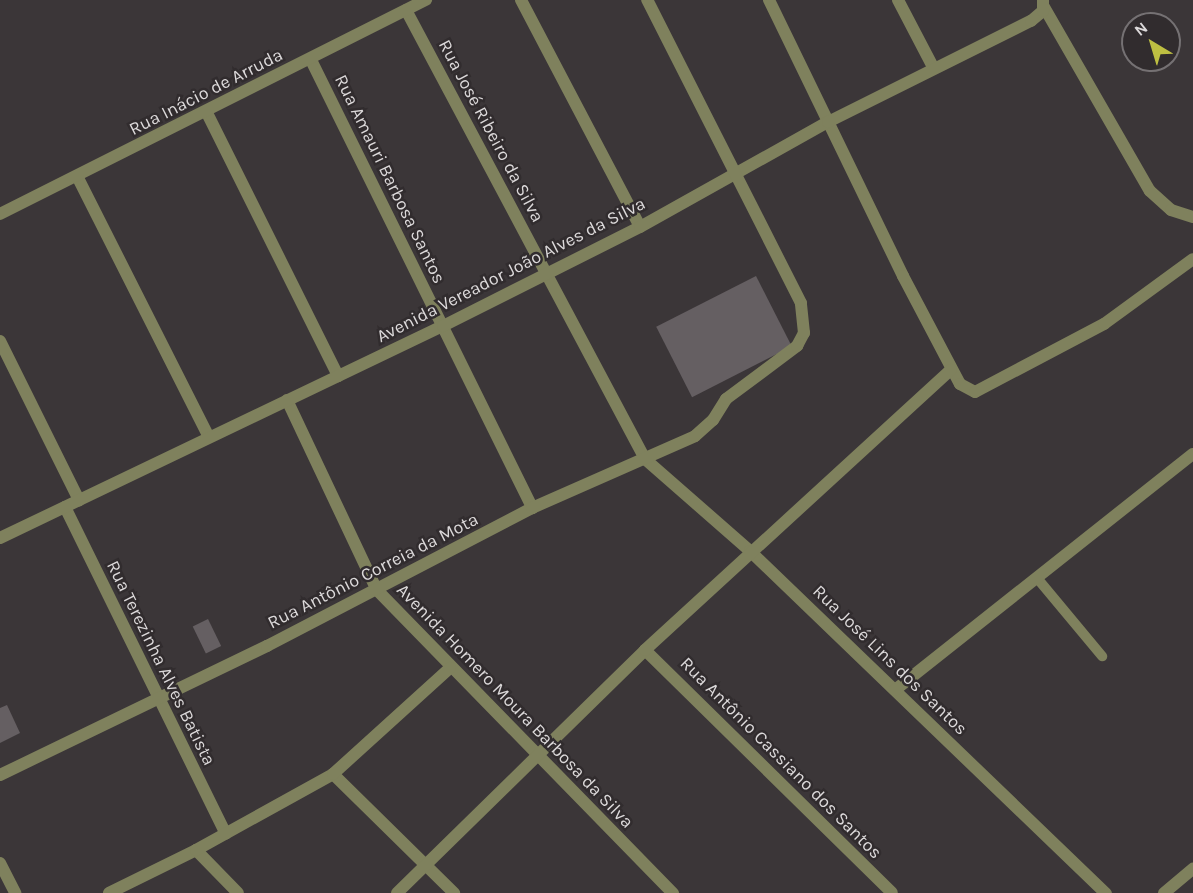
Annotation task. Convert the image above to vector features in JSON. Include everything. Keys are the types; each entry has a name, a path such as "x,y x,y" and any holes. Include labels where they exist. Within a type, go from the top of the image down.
{"street":[{"name":"Rua Inácio de Arruda","path":"0,214 207,113 426,0"},
{"path":"521,0 640,227"},
{"name":"Rua Antônio Correia da Mota","path":"0,775 157,700 377,590 532,508 645,459 700,432 726,399 797,346 804,333 805,317 801,303 647,0"},
{"path":"769,0 951,370 960,384 975,392 1104,324 1193,259"},
{"path":"898,0 933,67"},
{"path":"1043,4 1150,191 1171,210 1193,218"},
{"name":"Avenida Vereador João Alves da Silva","path":"0,538 443,326 640,227 828,122 933,67 1030,21 1043,4"},
{"name":"Rua José Ribeiro da Silva","path":"406,10 645,459"},
{"name":"Rua Amauri Barbosa Santos","path":"311,60 532,508"},
{"path":"207,113 338,376"},
{"path":"77,176 209,437"},
{"path":"0,341 79,500"},
{"path":"397,893 645,650 750,551 951,370"},
{"name":"Avenida Homero Moura Barbosa da Silva","path":"287,400 377,590 450,668 673,893"},
{"path":"895,690 1193,454"},
{"name":"Rua José Lins dos Santos","path":"645,459 750,551 1106,893"},
{"name":"Rua Terezinha Alves Batista","path":"65,507 157,700 226,834"},
{"name":"Rua Antônio Cassiano dos Santos","path":"645,650 892,893"},
{"path":"109,893 196,850 333,774 450,668"},
{"path":"333,774 454,893"},
{"path":"196,850 238,893"},
{"path":"0,863 15,893"},
{"path":"1164,893 1193,869"}],"lane":[{"path":"1037,578 1102,656"}],"building":[{"path":"756,276 792,346 692,397 656,327"},
{"path":"208,619 221,646 206,653 193,626"},
{"path":"7,705 20,733 0,743 0,708"}]}
